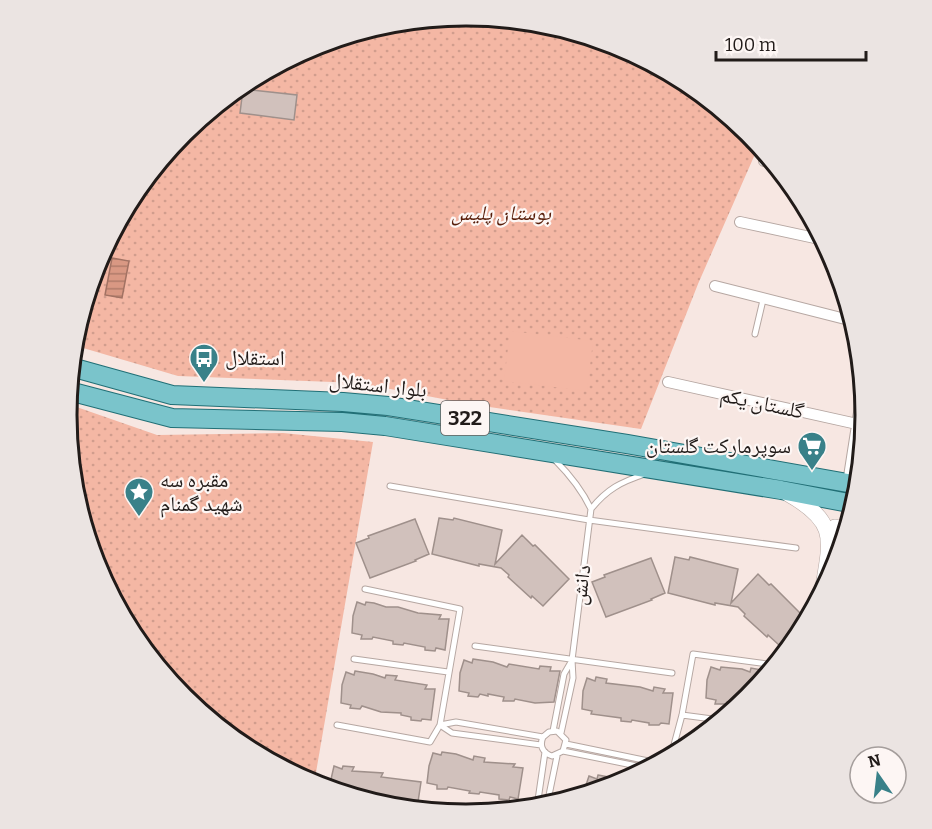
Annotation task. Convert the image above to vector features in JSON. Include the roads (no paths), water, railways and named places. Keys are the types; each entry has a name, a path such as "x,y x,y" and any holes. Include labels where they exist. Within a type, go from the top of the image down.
{"main road":[{"name":"بلوار استقلال","path":"80,369 172,395 388,406 627,444 849,483"},
{"name":"بلوار استقلال","path":"78,395 172,418 362,424 547,452 845,502"},
{"path":"780,490 807,505 822,520 829,535"},
{"path":"826,561 829,535 835,527 838,528"}],"street":[{"path":"740,222 813,238"},
{"path":"715,286 843,319"},
{"name":"گلستان یکم","path":"668,382 855,423"}],"lane":[{"path":"755,334 764,300"},
{"path":"547,452 572,477 591,509 602,495 613,487 658,470"},
{"path":"390,486 589,520 796,548"},
{"name":"دانش","path":"561,733 573,678 572,660 591,509"},
{"path":"337,725 430,742 440,725 460,609 364,589"},
{"path":"475,646 672,673"},
{"path":"675,742 693,654 764,664"},
{"path":"354,659 448,672"},
{"name":"دانش","path":"553,731 564,674 572,660"},
{"path":"682,715 708,718"},
{"path":"440,725 456,722 543,737 553,731 561,733 566,744 557,756 549,794"},
{"path":"440,725 452,733 541,745"},
{"path":"539,797 545,752 541,745 543,737"},
{"path":"566,744 643,760"},
{"path":"563,751 633,765"},
{"path":"545,752 557,756"}],"place":[{"name":"استقلال","path":"204,384"},
{"name":"سوپرمارکت گلستان","path":"812,472"},
{"name":"مقبره سه شهید گمنام","path":"139,518"}],"park label":[{"name":"بوستان پلیس","path":"501,213"}]}
